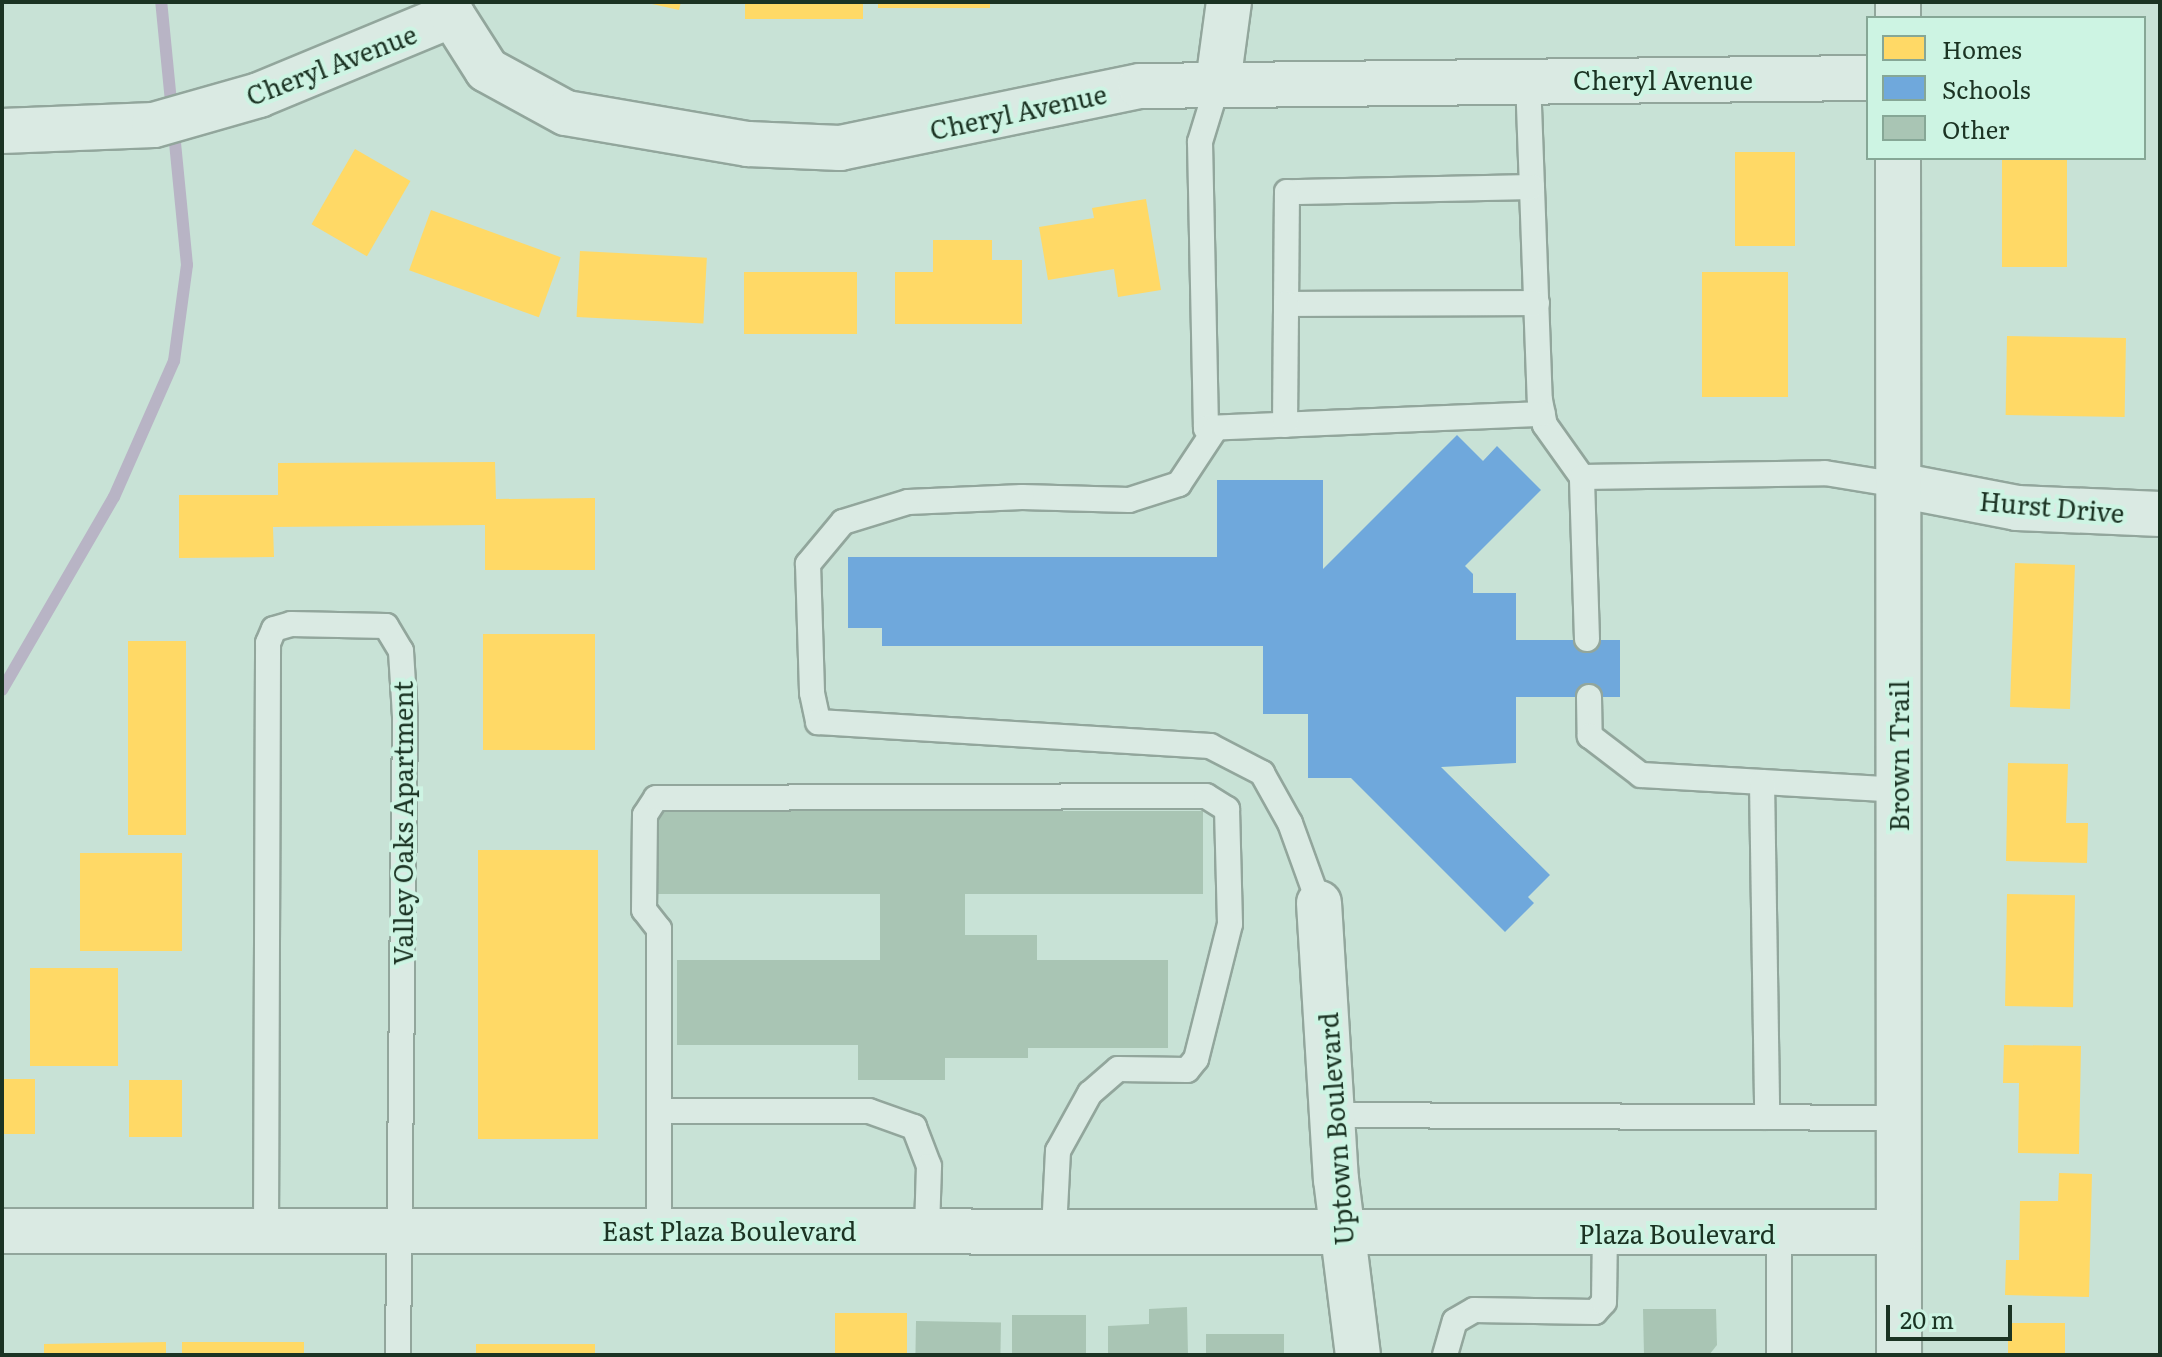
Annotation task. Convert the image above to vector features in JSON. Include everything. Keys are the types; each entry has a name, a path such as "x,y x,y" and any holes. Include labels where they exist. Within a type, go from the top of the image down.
{"street":[{"path":"1218,83 1229,2"},
{"name":"Cheryl Avenue","path":"2,131 96,131 154,125 217,107 454,9 487,70 566,113 748,144 840,148 1140,86 1528,79 1866,78"},
{"name":"Brown Trail","path":"1898,160 1899,1355"},
{"name":"Hurst Drive","path":"1898,485 2017,508 2160,514"},
{"name":"Uptown Boulevard","path":"1319,903 1341,1231 1358,1355"},
{"name":"East Plaza Boulevard","path":"2,1231 1455,1231"},
{"name":"Plaza Boulevard","path":"1455,1231 1898,1232"}],"lane":[{"path":"1528,79 1543,414 1562,453 1582,477 1587,639"},
{"path":"1218,83 1200,142 1206,428 1543,414"},
{"path":"1285,425 1287,192 1532,187"},
{"path":"1286,304 1537,303"},
{"path":"1216,428 1179,484 1129,500 1022,497 908,502 843,522 808,564 812,693 818,722 1210,746 1262,773 1290,823 1319,903"},
{"path":"1582,477 1825,473 1898,485"},
{"name":"Valley Oaks Apartment","path":"266,1230 268,643 274,629 291,624 386,626 401,651 405,716 398,1355"},
{"path":"1589,697 1590,736 1641,775 1898,790"},
{"path":"1762,782 1767,1117"},
{"path":"659,1230 659,929 644,910 645,815 656,798 1206,796 1227,809 1230,924 1196,1059 1187,1070 1118,1069 1090,1093 1058,1151 1054,1231"},
{"path":"660,1111 869,1111 914,1127 929,1166 927,1231"},
{"path":"1332,1115 1898,1118"},
{"path":"1445,1355 1455,1321 1474,1310 1595,1312 1604,1302 1605,1232"},
{"path":"1779,1234 1779,1355"}],"building: Homes":[{"path":"643,2 681,2 679,10"},
{"path":"745,2 863,2 863,19 745,19"},
{"path":"878,2 990,2 990,8 878,8"},
{"path":"355,149 410,181 367,256 312,224"},
{"path":"1735,152 1795,152 1795,246 1735,246"},
{"path":"2002,160 2067,160 2067,267 2002,267"},
{"path":"1146,199 1161,290 1118,297 1114,269 1048,280 1039,227 1094,218 1092,208"},
{"path":"431,210 561,257 539,317 409,270"},
{"path":"933,240 992,240 992,260 1022,260 1022,324 895,324 895,272 933,272"},
{"path":"580,251 707,258 703,324 577,317"},
{"path":"744,272 857,272 857,334 744,334"},
{"path":"1702,272 1788,272 1788,397 1702,397"},
{"path":"2007,336 2126,338 2125,417 2006,415"},
{"path":"495,462 496,499 595,498 595,570 485,570 485,525 273,527 274,557 179,558 179,495 278,495 278,463"},
{"path":"2015,563 2075,565 2070,709 2010,707"},
{"path":"483,634 595,634 595,750 483,750"},
{"path":"128,641 186,641 186,835 128,835"},
{"path":"2008,763 2068,764 2066,823 2088,823 2087,863 2006,861"},
{"path":"478,850 598,850 598,1139 478,1139"},
{"path":"80,853 182,853 182,951 80,951"},
{"path":"2007,894 2075,895 2073,1007 2005,1006"},
{"path":"30,968 118,968 118,1066 30,1066"},
{"path":"2004,1045 2081,1046 2079,1154 2018,1153 2019,1083 2003,1083"},
{"path":"2,1079 35,1079 35,1134 2,1134"},
{"path":"129,1080 182,1080 182,1137 129,1137"},
{"path":"2059,1173 2092,1174 2089,1297 2005,1295 2006,1260 2019,1260 2020,1201 2058,1201"},
{"path":"835,1313 907,1313 907,1355 835,1355"},
{"path":"2008,1323 2065,1323 2065,1355 2008,1355"},
{"path":"166,1342 166,1355 44,1355 44,1344"},
{"path":"182,1342 304,1342 304,1355 182,1355"},
{"path":"476,1344 595,1344 595,1355 476,1355"}],"building: Schools":[{"path":"1457,435 1483,461 1497,446 1541,490 1465,566 1473,574 1473,593 1516,593 1516,640 1620,640 1620,697 1516,697 1516,763 1441,767 1550,875 1528,897 1534,903 1505,932 1351,778 1308,778 1308,714 1263,714 1263,646 882,646 882,628 848,628 848,557 1217,557 1217,480 1323,480 1323,569"}],"building: Other":[{"path":"654,811 1203,811 1203,894 965,894 965,935 1037,935 1037,960 1168,960 1168,1048 1028,1048 1028,1058 945,1058 945,1080 858,1080 858,1045 677,1045 677,960 880,960 880,894 654,894"},
{"path":"1187,1307 1188,1355 1108,1355 1108,1326 1149,1324 1149,1309"},
{"path":"1643,1309 1716,1309 1717,1345 1709,1355 1644,1355"},
{"path":"1012,1315 1086,1315 1086,1355 1012,1355"},
{"path":"916,1321 1001,1322 1000,1355 915,1355"},
{"path":"1206,1334 1284,1334 1284,1355 1206,1355"}],"waterway":[{"path":"2,690 114,497 174,361 187,265 161,2"}]}
